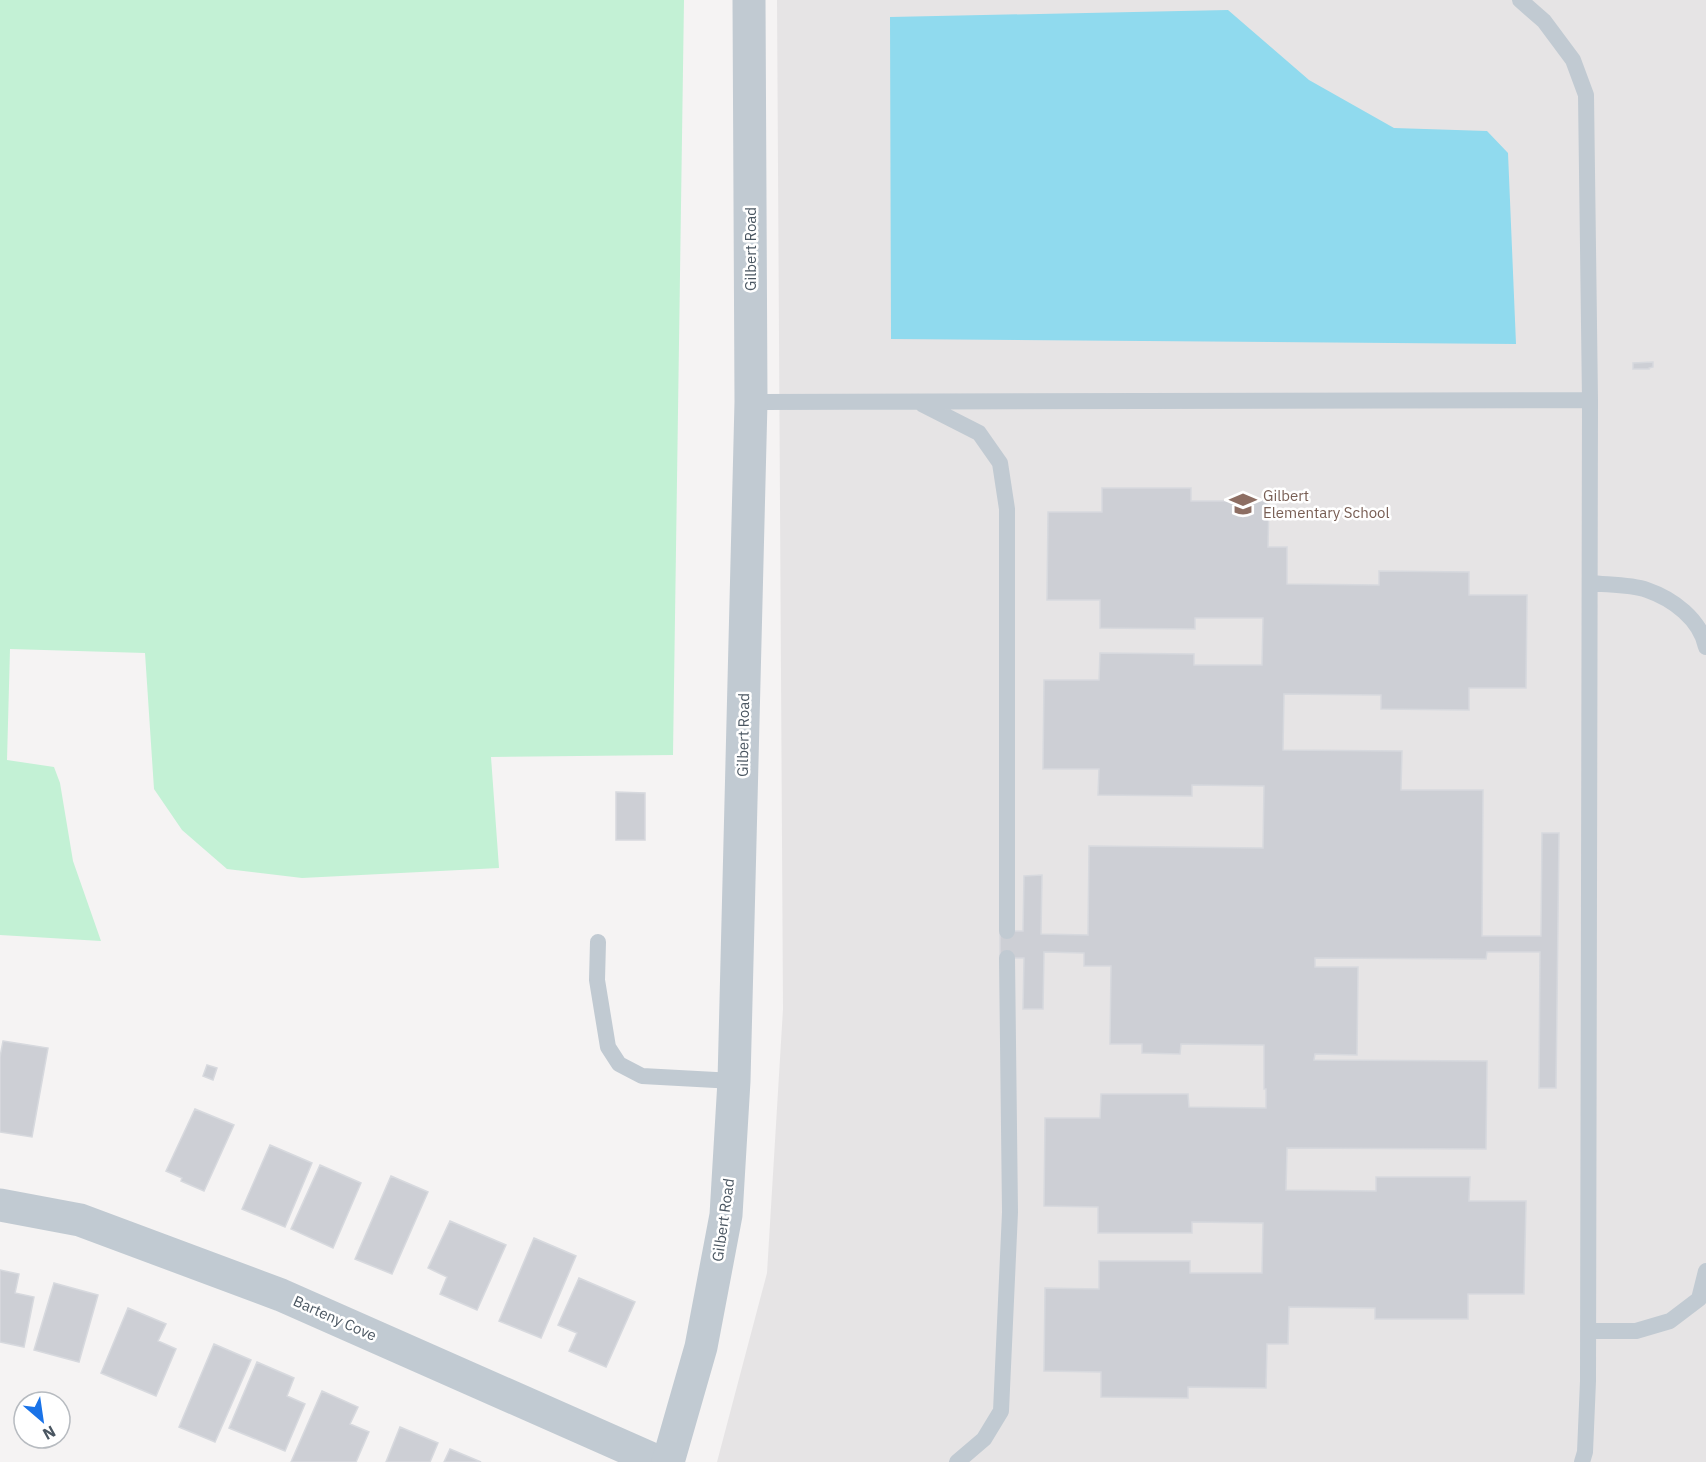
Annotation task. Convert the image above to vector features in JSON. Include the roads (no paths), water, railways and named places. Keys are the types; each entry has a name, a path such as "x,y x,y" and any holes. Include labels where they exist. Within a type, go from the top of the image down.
{"street":[{"name":"Gilbert Road","path":"668,1462 700,1347 726,1215 734,1082 751,402 749,0"},
{"name":"Barteny Cove","path":"0,1204 80,1220 282,1295 659,1462"}],"lane":[{"path":"1520,0 1544,21 1573,60 1586,94 1590,400 1588,1331 1585,1452 1581,1462"},
{"path":"751,402 1590,400"},
{"path":"918,402 979,433 1000,463 1007,509 1008,931"},
{"path":"1590,583 1645,590 1670,601 1692,619 1704,637 1706,647"},
{"path":"598,942 597,980 608,1047 619,1064 642,1076 734,1082"},
{"path":"957,1462 984,1440 1001,1411 1010,1212 1008,958"},
{"path":"1588,1331 1636,1331 1670,1322 1699,1299 1706,1271"}],"water":[{"path":"1228,10 1309,80 1394,128 1487,131 1508,153 1516,344 891,339 890,17"}],"place":[{"name":"Gilbert Elementary School","path":"1243,504"}]}
